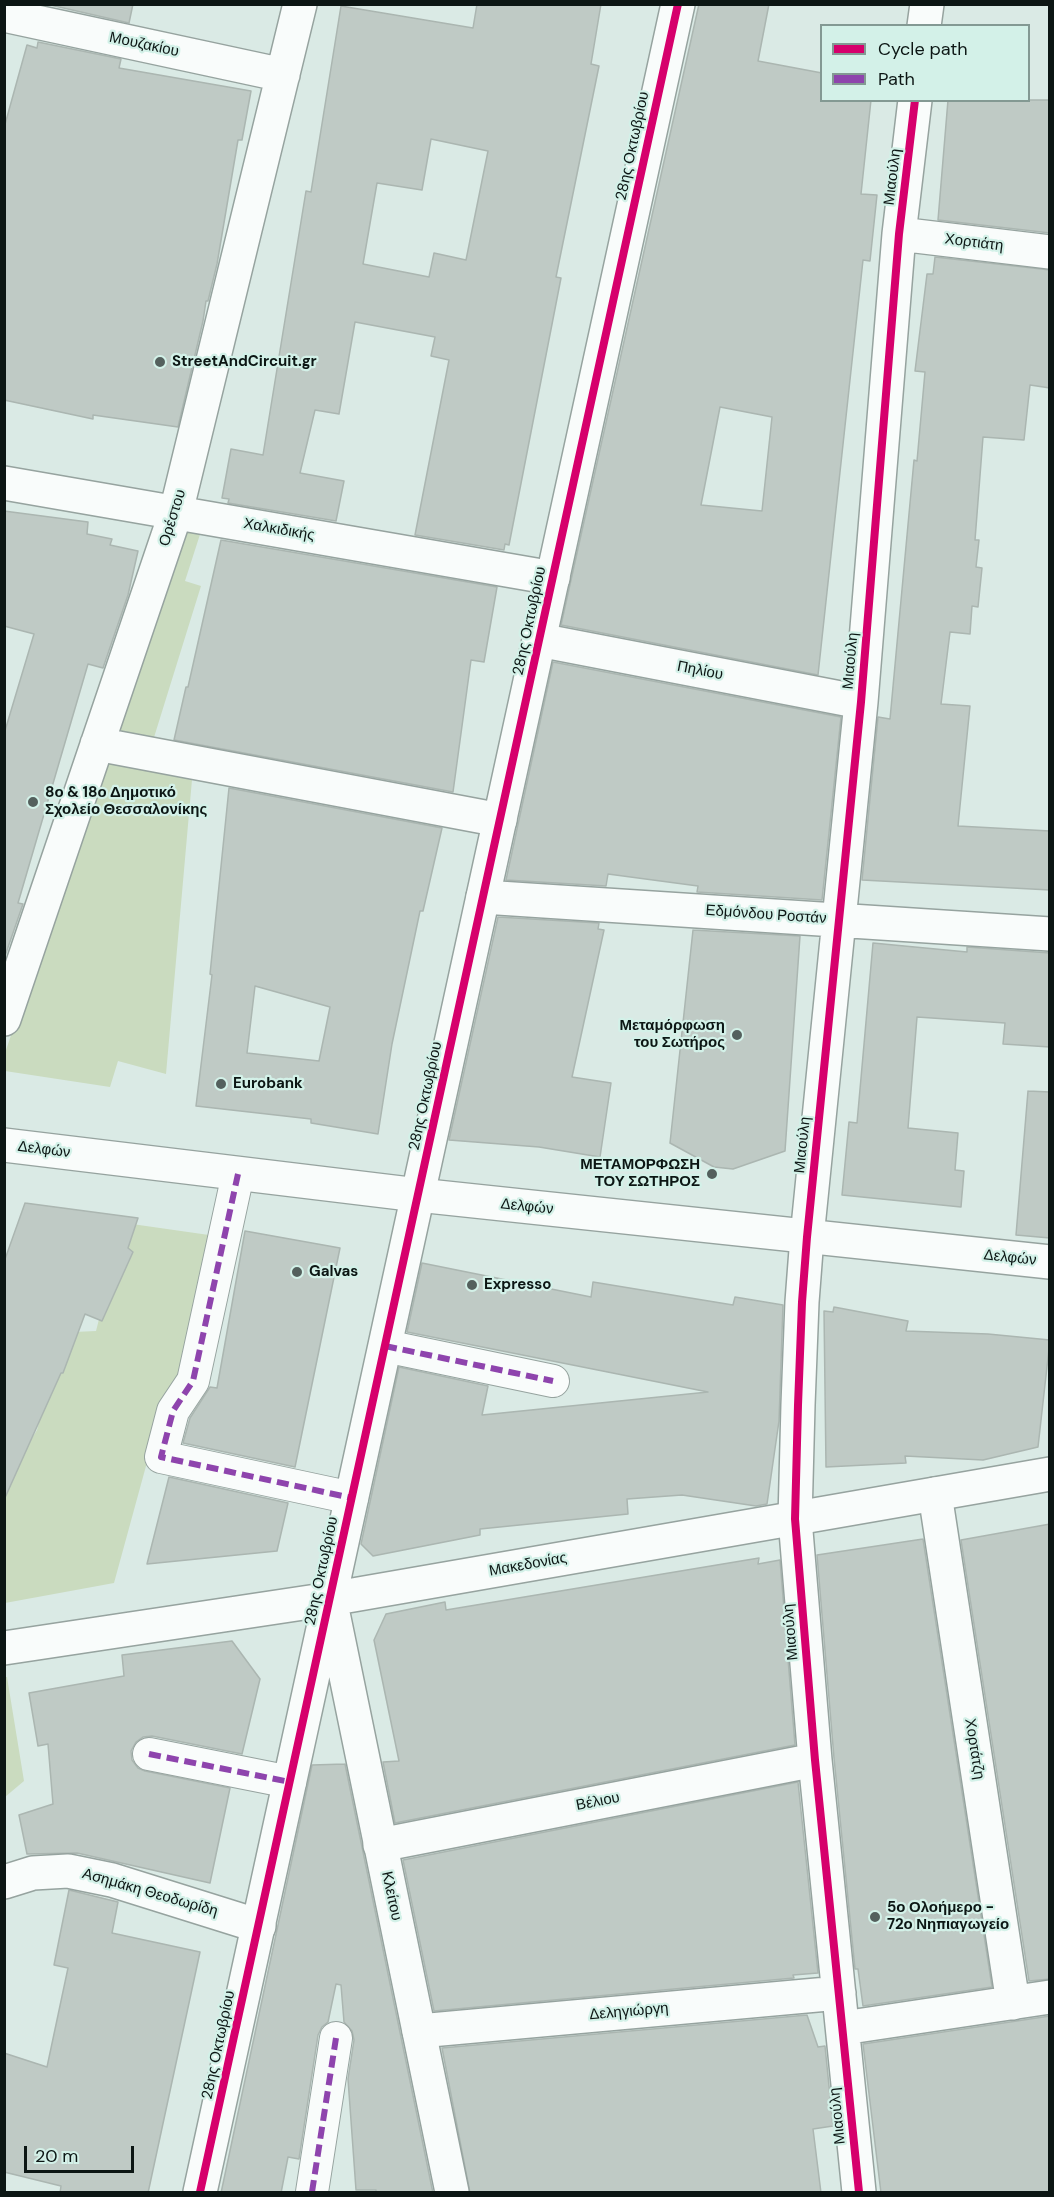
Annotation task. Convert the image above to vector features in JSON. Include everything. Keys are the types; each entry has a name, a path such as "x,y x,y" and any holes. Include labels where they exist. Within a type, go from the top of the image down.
{"street":[{"name":"Ορέστου","path":"4,1019 176,512 300,4"},
{"name":"28ης Οκτωβρίου","path":"200,2193 678,4"},
{"path":"924,24 927,4"},
{"name":"Μουζακίου","path":"4,15 283,75"},
{"name":"Μιαούλη","path":"859,2193 815,1760 795,1519 801,1302 861,702 899,234 915,102"},
{"name":"Χορτιάτη","path":"899,234 1050,252"},
{"name":"Χαλκιδικής","path":"4,483 553,578"},
{"name":"Πηλίου","path":"539,640 861,702"},
{"path":"98,744 500,820"},
{"name":"Εδμόνδου Ροστάν","path":"483,897 1050,934"},
{"name":"Δελφών","path":"4,1145 418,1195 1050,1262"},
{"path":"238,1174 193,1381 172,1411 161,1457 352,1498"},
{"path":"385,1346 553,1381"},
{"name":"Μακεδονίας","path":"4,1648 330,1599 1050,1474"},
{"name":"Χορτάτζη","path":"935,1494 1013,2003"},
{"name":"Κλείτου","path":"330,1599 452,2193"},
{"path":"149,1754 290,1782"},
{"name":"Βέλιου","path":"381,1845 815,1760"},
{"name":"Ασημάκη Θεοδωρίδη","path":"4,1882 33,1873 68,1870 112,1880 259,1926"},
{"name":"Δεληγιώργη","path":"419,2031 839,1993"},
{"path":"843,2028 1050,1997"},
{"path":"312,2193 336,2038"}],"green space":[{"path":"187,517 204,522 185,581 201,586 151,747 194,757 166,1074 118,1061 110,1087 5,1071 5,1053"},
{"path":"132,1224 209,1235 183,1375 156,1414 146,1466 114,1583 5,1603 4,1484 37,1430 45,1399 74,1332 96,1331 105,1296"},
{"path":"5,1677 7,1677 24,1781 5,1797"}],"building":[{"path":"46,4 133,4 129,23"},
{"path":"477,4 601,4 591,64 599,66 556,277 561,278 509,545 505,544 504,550 415,535 449,360 431,356 435,337 355,322 339,414 315,410 300,473 344,481 336,521 228,503 229,499 222,498 231,449 263,455 306,191 311,192 341,6 473,28","holes":["431,139 488,151 466,260 434,253 429,277 363,264 377,183 422,190"]},
{"path":"699,4 769,4 758,61 820,73 820,102 871,102 861,194 877,195 870,261 863,260 818,675 561,625","holes":["720,407 772,417 762,511 701,505"]},
{"path":"38,42 121,59 119,68 251,91 242,140 238,140 217,264 208,301 206,301 178,427 93,415 93,419 4,400 4,128 27,45 37,48"},
{"path":"1050,100 1050,233 938,220 948,102"},
{"path":"935,257 1050,270 1050,388 1030,385 1024,440 983,437 975,540 979,540 976,567 982,568 978,607 972,606 970,634 950,632 941,704 970,706 958,826 1050,831 1050,890 862,880 878,717 890,719 914,460 917,461 925,372 915,371 927,274 933,274"},
{"path":"4,511 88,522 87,534 112,539 110,545 138,551 128,595 103,668 88,664 18,903 23,904 4,959 4,734 34,634 4,626"},
{"path":"221,540 497,587 484,662 471,660 453,792 174,740"},
{"path":"553,662 841,717 822,900 697,892 698,886 608,874 606,886 506,880"},
{"path":"229,788 442,828 423,911 420,911 392,1044 378,1134 311,1123 311,1119 196,1106 212,975 210,974","holes":["255,986 330,1007 319,1061 247,1053"]},
{"path":"498,917 599,923 598,929 604,930 572,1077 611,1083 600,1157 539,1147 449,1140"},
{"name":"Μεταμόρφωση του Σωτήρος","path":"693,930 800,936 785,1151 733,1169 714,1167 670,1143"},
{"path":"873,943 967,952 967,947 1050,953 1050,1047 1003,1044 1005,1023 917,1017 908,1128 958,1133 955,1170 964,1171 961,1207 842,1195 849,1122 857,1123"},
{"path":"1028,1091 1050,1092 1050,1238 1016,1235"},
{"path":"25,1203 138,1218 128,1248 133,1252 102,1321 85,1314 63,1373 61,1373 4,1500 4,1262"},
{"path":"245,1231 340,1248 295,1467 183,1443 190,1418 210,1387 217,1388"},
{"path":"422,1263 591,1297 593,1282 733,1305 735,1297 783,1305 779,1421 767,1504 756,1506 682,1495 627,1499 628,1514 480,1529 480,1535 373,1556 361,1544 399,1367 488,1386 482,1415 708,1392 407,1332"},
{"path":"834,1307 908,1321 906,1331 988,1334 1050,1340 1038,1447 983,1460 905,1456 906,1463 826,1467 824,1311 833,1312"},
{"path":"169,1477 288,1503 277,1551 147,1564"},
{"path":"1050,1524 1050,1979 1029,1981 961,1540"},
{"path":"923,1539 992,1987 863,2006 858,1969 855,1969 817,1555"},
{"path":"759,1558 758,1564 780,1560 795,1745 395,1823 383,1762 399,1761 374,1640 386,1614 445,1602 446,1610"},
{"path":"232,1641 260,1679 242,1754 152,1736 143,1737 136,1742 131,1751 132,1760 138,1768 145,1771 230,1788 210,1883 77,1853 27,1854 19,1815 53,1804 48,1744 38,1746 29,1693 124,1676 122,1655"},
{"path":"345,1764 433,2193 376,2193 376,2190 356,2190 348,2079 354,2040 352,2031 344,2022 341,1985 336,1984 328,2022 318,2035 299,2159 288,2157 281,2193 221,2193 312,1765"},
{"path":"798,1782 818,1973 793,1975 794,1978 434,2011 403,1860"},
{"path":"69,1890 118,1902 112,1933 200,1952 148,2193 60,2193 61,2186 4,2172 4,2053 47,2067 68,1968 54,1965"},
{"path":"807,2015 818,2047 825,2046 833,2126 813,2129 821,2193 470,2193 442,2048"},
{"path":"1050,2016 1050,2193 881,2193 863,2044"}],"marked path":[{"path":"238,1174 193,1381 173,1411 161,1457 352,1498"},
{"path":"385,1346 553,1381"},
{"path":"149,1754 290,1782"},
{"path":"312,2192 336,2038"}],"cycle path":[{"path":"200,2192 678,4"},
{"path":"859,2192 815,1760 795,1519 798,1405 807,1237 861,702 899,234 915,102"}],"place":[{"name":"StreetAndCircuit.gr","path":"160,362"},
{"name":"8ο & 18ο Δημοτικό Σχολείο Θεσσαλονίκης","path":"33,802"},
{"name":"Μεταμόρφωση του Σωτήρος","path":"737,1035"},
{"name":"Eurobank","path":"221,1084"},
{"name":"ΜΕΤΑΜΟΡΦΩΣΗ ΤΟΥ ΣΩΤΗΡΟΣ","path":"712,1174"},
{"name":"Galvas","path":"297,1272"},
{"name":"Expresso","path":"472,1285"},
{"name":"5ο Ολοήμερο - 72ο Νηπιαγωγείο","path":"875,1917"}]}
